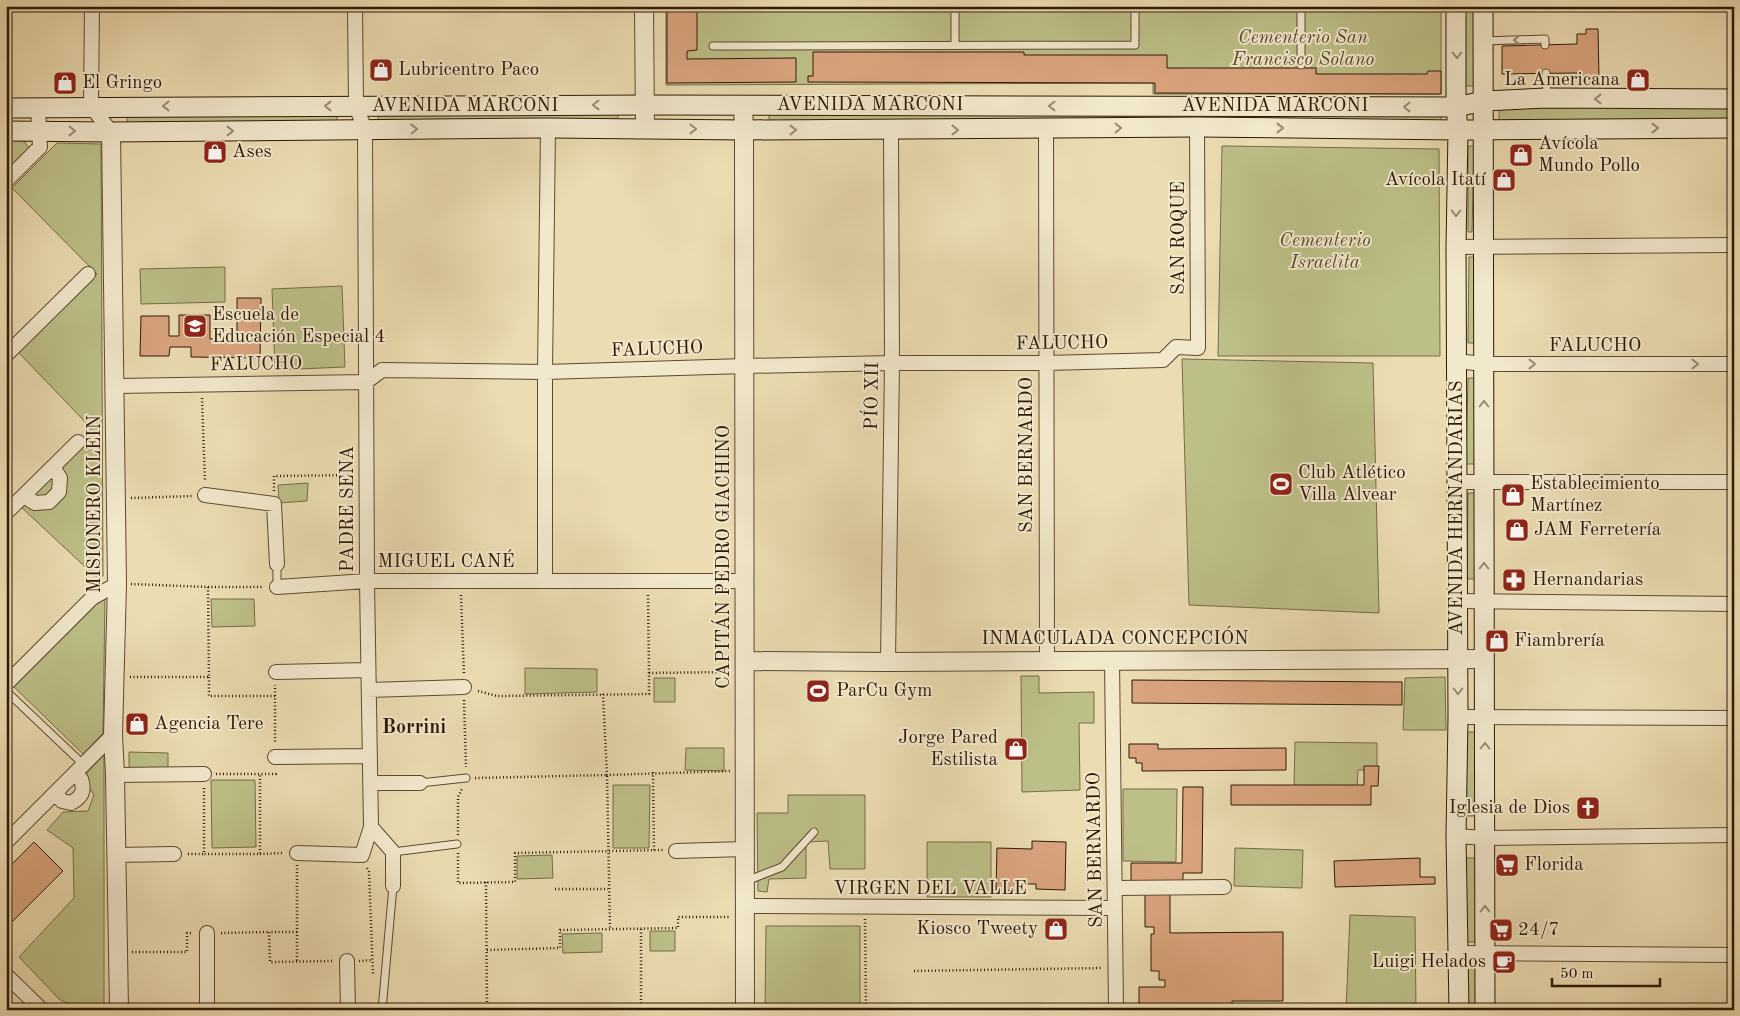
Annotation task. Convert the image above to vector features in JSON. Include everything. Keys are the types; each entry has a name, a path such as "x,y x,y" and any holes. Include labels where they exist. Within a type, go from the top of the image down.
{"main road":[{"name":"AVENIDA HERNANDARIAS","path":"1456,6 1456,107 1458,130 1456,247 1458,717 1456,836 1459,1010"},
{"name":"AVENIDA HERNANDARIAS","path":"1483,6 1486,1010"},
{"name":"AVENIDA MARCONI","path":"6,108 90,106 645,105 1456,107 1484,101 1547,98 1734,99"},
{"name":"AVENIDA MARCONI","path":"6,130 112,132 548,128 891,130 1197,127 1458,130 1734,128"}],"street":[{"path":"92,6 90,106 112,132"},
{"name":"PADRE SENA","path":"354,6 356,106 365,130 367,581 371,827 362,855"},
{"path":"644,6 645,128"},
{"name":"CAPITÁN PEDRO GIACHINO","path":"743,105 746,1010"},
{"path":"6,181 40,147 38,108"},
{"name":"SAN ROQUE","path":"1197,127 1198,348"},
{"path":"545,581 548,128"},
{"name":"SAN BERNARDO","path":"1046,129 1047,660"},
{"name":"PÍO XII","path":"888,662 892,363 891,130"},
{"name":"MISIONERO KLEIN","path":"112,132 117,498 113,735 119,1010"},
{"path":"1456,247 1734,245"},
{"path":"6,355 88,274"},
{"name":"FALUCHO","path":"116,386 366,382 382,370 545,372 892,363 1046,363 1163,360 1176,347 1198,348"},
{"name":"FALUCHO","path":"1456,361 1484,364 1734,364"},
{"path":"6,513 78,442"},
{"path":"24,496 35,503 49,502 59,492 60,478 53,467"},
{"path":"1456,482 1734,482"},
{"path":"205,495 274,504 277,564"},
{"name":"MIGUEL CANÉ","path":"277,587 367,581 745,581"},
{"path":"6,684 92,598 117,584"},
{"path":"1457,601 1734,604"},
{"name":"INMACULADA CONCEPCIÓN","path":"745,666 1047,660 1484,659"},
{"name":"SAN BERNARDO","path":"1112,660 1116,1010"},
{"path":"276,672 368,670"},
{"path":"369,690 464,687"},
{"path":"1458,717 1734,718"},
{"path":"6,842 113,735"},
{"path":"275,757 370,756"},
{"path":"115,775 204,774"},
{"path":"56,793 62,800 71,803 80,798 84,789 81,780 74,775"},
{"path":"370,783 420,783"},
{"path":"371,827 393,852 393,886"},
{"path":"1456,836 1485,838 1734,835"},
{"path":"676,850 745,849"},
{"path":"297,853 362,855"},
{"path":"116,855 174,854"},
{"path":"1115,888 1224,887"},
{"name":"VIRGEN DEL VALLE","path":"745,911 865,908 1115,908"},
{"path":"207,933 207,1010"},
{"path":"1458,953 1734,955"},
{"path":"348,961 348,1010"},
{"path":"6,975 42,1010"}],"lane":[{"path":"955,6 955,45"},
{"path":"713,46 1135,45 1136,6"},
{"path":"1301,6 1301,64"},
{"path":"1483,41 1545,39 1545,45"},
{"path":"1546,73 1547,98"},
{"path":"277,564 277,587"},
{"path":"6,691 84,765"},
{"path":"420,783 466,778"},
{"path":"745,880 782,867 814,832"},
{"path":"393,852 457,844"},
{"path":"382,1010 393,886"}],"path":[{"path":"117,498 205,495 202,384"},
{"path":"274,504 274,476 367,475"},
{"path":"460,581 466,778 458,797 458,883 515,882 515,853 654,850 652,772"},
{"path":"464,687 497,696 650,694 648,581"},
{"path":"117,584 277,587"},
{"path":"208,587 209,696 275,696 276,774 204,774 204,854 297,853 297,962"},
{"path":"649,673 745,666"},
{"path":"114,677 209,677"},
{"path":"603,694 607,775 610,929"},
{"path":"466,778 745,770"},
{"path":"260,774 260,854"},
{"path":"362,855 369,872 374,977"},
{"path":"486,882 488,1010"},
{"path":"555,889 608,889"},
{"path":"865,908 866,1010"},
{"path":"487,950 560,948 560,930 678,928 678,917 745,911"},
{"path":"641,929 641,1010"},
{"path":"269,932 270,962 373,960"},
{"path":"117,952 187,952 187,933 297,932"},
{"path":"914,971 1116,967"}],"green space":[{"name":"Cementerio San Francisco Solano","path":"666,6 1441,6 1441,94 1153,94 1153,83 666,85"},
{"path":"1462,6 1478,6 1477,86 1461,86"},
{"path":"1734,106 1734,120 1499,122 1499,108"},
{"path":"769,113 1441,113 1441,121 769,122"},
{"path":"378,114 618,114 618,122 378,122"},
{"path":"337,115 337,123 127,125 127,116"},
{"path":"6,138 22,138 29,148 6,171"},
{"path":"57,143 101,144 103,576 95,576 21,507 89,439 91,428 18,352 97,274 12,188"},
{"name":"Cementerio Israelita","path":"1222,146 1439,149 1440,356 1218,356"},
{"path":"1468,146 1474,146 1472,232 1468,232"},
{"path":"1469,257 1479,257 1478,343 1468,343"},
{"path":"225,267 225,302 141,304 140,269"},
{"path":"342,286 345,367 275,370 272,289"},
{"name":"Club Atlético Villa Alvear","path":"1182,359 1373,363 1379,613 1189,605"},
{"path":"1468,378 1477,378 1476,464 1466,464"},
{"path":"308,483 307,501 279,503 278,485"},
{"path":"1468,493 1478,493 1477,579 1467,579"},
{"path":"105,596 103,733 83,754 14,687"},
{"path":"211,599 254,599 255,626 212,627"},
{"path":"525,668 597,669 597,692 525,694"},
{"path":"1021,676 1039,676 1039,693 1094,692 1094,723 1079,723 1080,790 1022,792"},
{"path":"1445,677 1446,730 1403,730 1405,678"},
{"path":"654,678 675,678 675,702 654,702"},
{"path":"1466,732 1475,732 1476,816 1467,816"},
{"path":"1295,742 1377,743 1377,770 1358,770 1357,789 1294,787"},
{"path":"686,748 724,748 724,771 685,770"},
{"path":"129,752 168,753 168,770 129,770"},
{"path":"104,755 104,1010 85,1010 60,1000 19,957 74,898 73,848 47,830 63,812 88,811 94,795 83,777"},
{"path":"211,780 255,780 256,847 212,848"},
{"path":"613,785 650,785 649,848 613,848"},
{"path":"1123,789 1177,789 1176,862 1123,861"},
{"path":"788,795 865,795 865,869 830,869 828,841 806,842 806,878 769,879 767,892 758,891 757,813 788,813"},
{"path":"927,842 991,842 991,897 927,897"},
{"path":"1235,848 1303,850 1302,888 1234,886"},
{"path":"552,855 553,878 517,879 517,856"},
{"path":"1466,858 1475,858 1476,942 1467,942"},
{"path":"1350,915 1415,917 1416,1010 1346,1010"},
{"path":"766,926 860,926 860,1010 765,1010"},
{"path":"650,931 675,931 675,951 650,951"},
{"path":"602,933 602,952 563,953 562,934"},
{"path":"1467,963 1476,963 1477,1010 1468,1010"}],"building":[{"path":"667,6 697,6 697,50 687,51 687,59 796,58 796,82 667,83"},
{"path":"1586,29 1598,29 1599,77 1578,80 1577,73 1502,74 1502,46 1577,44 1577,34 1586,34"},
{"path":"813,52 1024,52 1024,55 1167,55 1167,68 1316,68 1316,74 1427,74 1428,71 1441,71 1441,94 1155,93 1155,83 808,82 808,76 813,76"},
{"name":"Escuela de Educación Especial 4","path":"237,298 261,298 260,358 191,357 191,347 170,347 169,356 140,356 141,316 169,316 169,336 179,336 179,315 210,315 210,339 237,340"},
{"path":"1132,680 1402,682 1402,705 1132,703"},
{"path":"1129,744 1158,744 1158,749 1286,748 1286,770 1142,771 1142,763 1136,763 1136,758 1129,758"},
{"path":"1364,766 1379,766 1378,786 1371,786 1371,805 1231,805 1231,785 1364,785"},
{"path":"1183,787 1203,787 1202,873 1183,873 1183,881 1131,881 1131,863 1182,863"},
{"path":"1032,841 1066,842 1065,890 1036,889 1036,884 1017,884 1016,891 996,890 997,848 1032,849"},
{"path":"34,842 63,871 6,928 6,870"},
{"path":"1420,858 1420,877 1435,877 1435,884 1335,887 1334,861"},
{"path":"1170,892 1170,933 1283,932 1283,1001 1232,1001 1232,1010 1139,1010 1139,987 1165,987 1165,980 1159,980 1159,971 1151,971 1151,934 1154,934 1154,927 1145,927 1145,893"}],"place":[{"name":"Lubricentro Paco","path":"381,70"},
{"name":"La Americana","path":"1638,80"},
{"name":"El Gringo","path":"65,83"},
{"name":"Ases","path":"215,152"},
{"name":"Avícola Mundo Pollo","path":"1521,155"},
{"name":"Avícola Itatí","path":"1504,180"},
{"name":"Escuela de Educación Especial 4","path":"195,326"},
{"name":"Club Atlético Villa Alvear","path":"1281,484"},
{"name":"Establecimiento Martínez","path":"1513,495"},
{"name":"JAM Ferretería","path":"1517,530"},
{"name":"Hernandarias","path":"1514,580"},
{"name":"Fiambrería","path":"1497,641"},
{"name":"ParCu Gym","path":"818,691"},
{"name":"Agencia Tere","path":"137,724"},
{"name":"Jorge Pared Estilista","path":"1016,749"},
{"name":"Iglesia de Dios","path":"1588,808"},
{"name":"Florida","path":"1507,865"},
{"name":"Kiosco Tweety","path":"1056,929"},
{"name":"24/7","path":"1501,930"},
{"name":"Luigi Helados","path":"1504,962"}],"district":[{"name":"Borrini","path":"414,728"}]}
